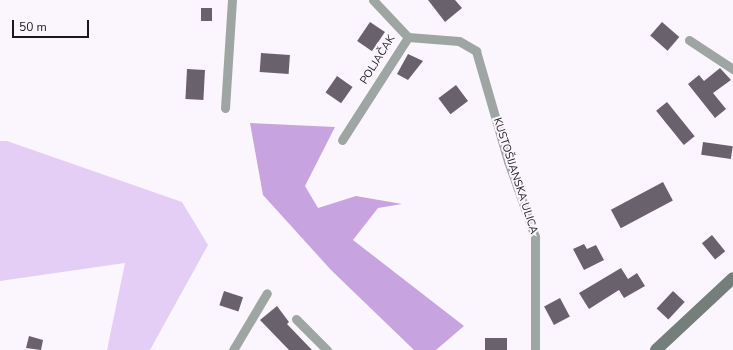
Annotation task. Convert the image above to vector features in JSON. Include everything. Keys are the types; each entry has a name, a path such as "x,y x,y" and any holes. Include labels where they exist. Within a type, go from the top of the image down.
{"street":[{"path":"225,108 232,0"},
{"name":"POLJAČAK","path":"342,140 408,36 373,0"},
{"name":"KUSTOŠIJANSKA ULICA","path":"408,36 459,41 476,51 508,161 535,237 535,350"},
{"path":"689,40 733,70"},
{"path":"656,350 733,278"},
{"path":"233,350 267,293"},
{"path":"296,319 327,350"}],"shaded area":[{"path":"250,123 335,127 305,186 318,208 356,196 402,204 378,208 353,240 464,326 436,350 414,350 331,270 263,195"},
{"path":"0,141 7,141 182,202 208,245 150,350 107,350 125,263 0,281"}],"building":[{"path":"428,0 455,0 462,8 445,22"},
{"path":"201,8 212,8 212,21 201,21"},
{"path":"370,22 385,32 372,51 357,41"},
{"path":"662,22 679,37 668,51 650,36"},
{"path":"261,53 290,55 289,74 260,72"},
{"path":"408,54 423,61 408,80 397,74"},
{"path":"720,68 731,80 713,93 726,109 715,118 688,84 699,75 704,81"},
{"path":"187,69 205,70 203,100 185,99"},
{"path":"337,76 353,87 341,103 326,92"},
{"path":"456,85 468,101 450,114 438,98"},
{"path":"667,102 695,136 684,145 656,111"},
{"path":"703,142 733,146 731,159 701,155"},
{"path":"663,182 673,201 621,228 611,210"},
{"path":"712,235 725,251 715,260 702,243"},
{"path":"584,244 587,249 596,245 604,260 584,270 573,249"},
{"path":"621,268 628,279 637,273 645,286 624,298 619,290 589,309 579,293"},
{"path":"224,291 243,297 238,311 219,305"},
{"path":"673,291 685,302 668,319 657,309"},
{"path":"560,298 570,317 554,325 544,306"},
{"path":"277,306 289,322 287,324 312,350 289,350 260,320"},
{"path":"29,336 43,340 41,350 26,348"},
{"path":"485,338 507,338 507,350 485,350"}]}
